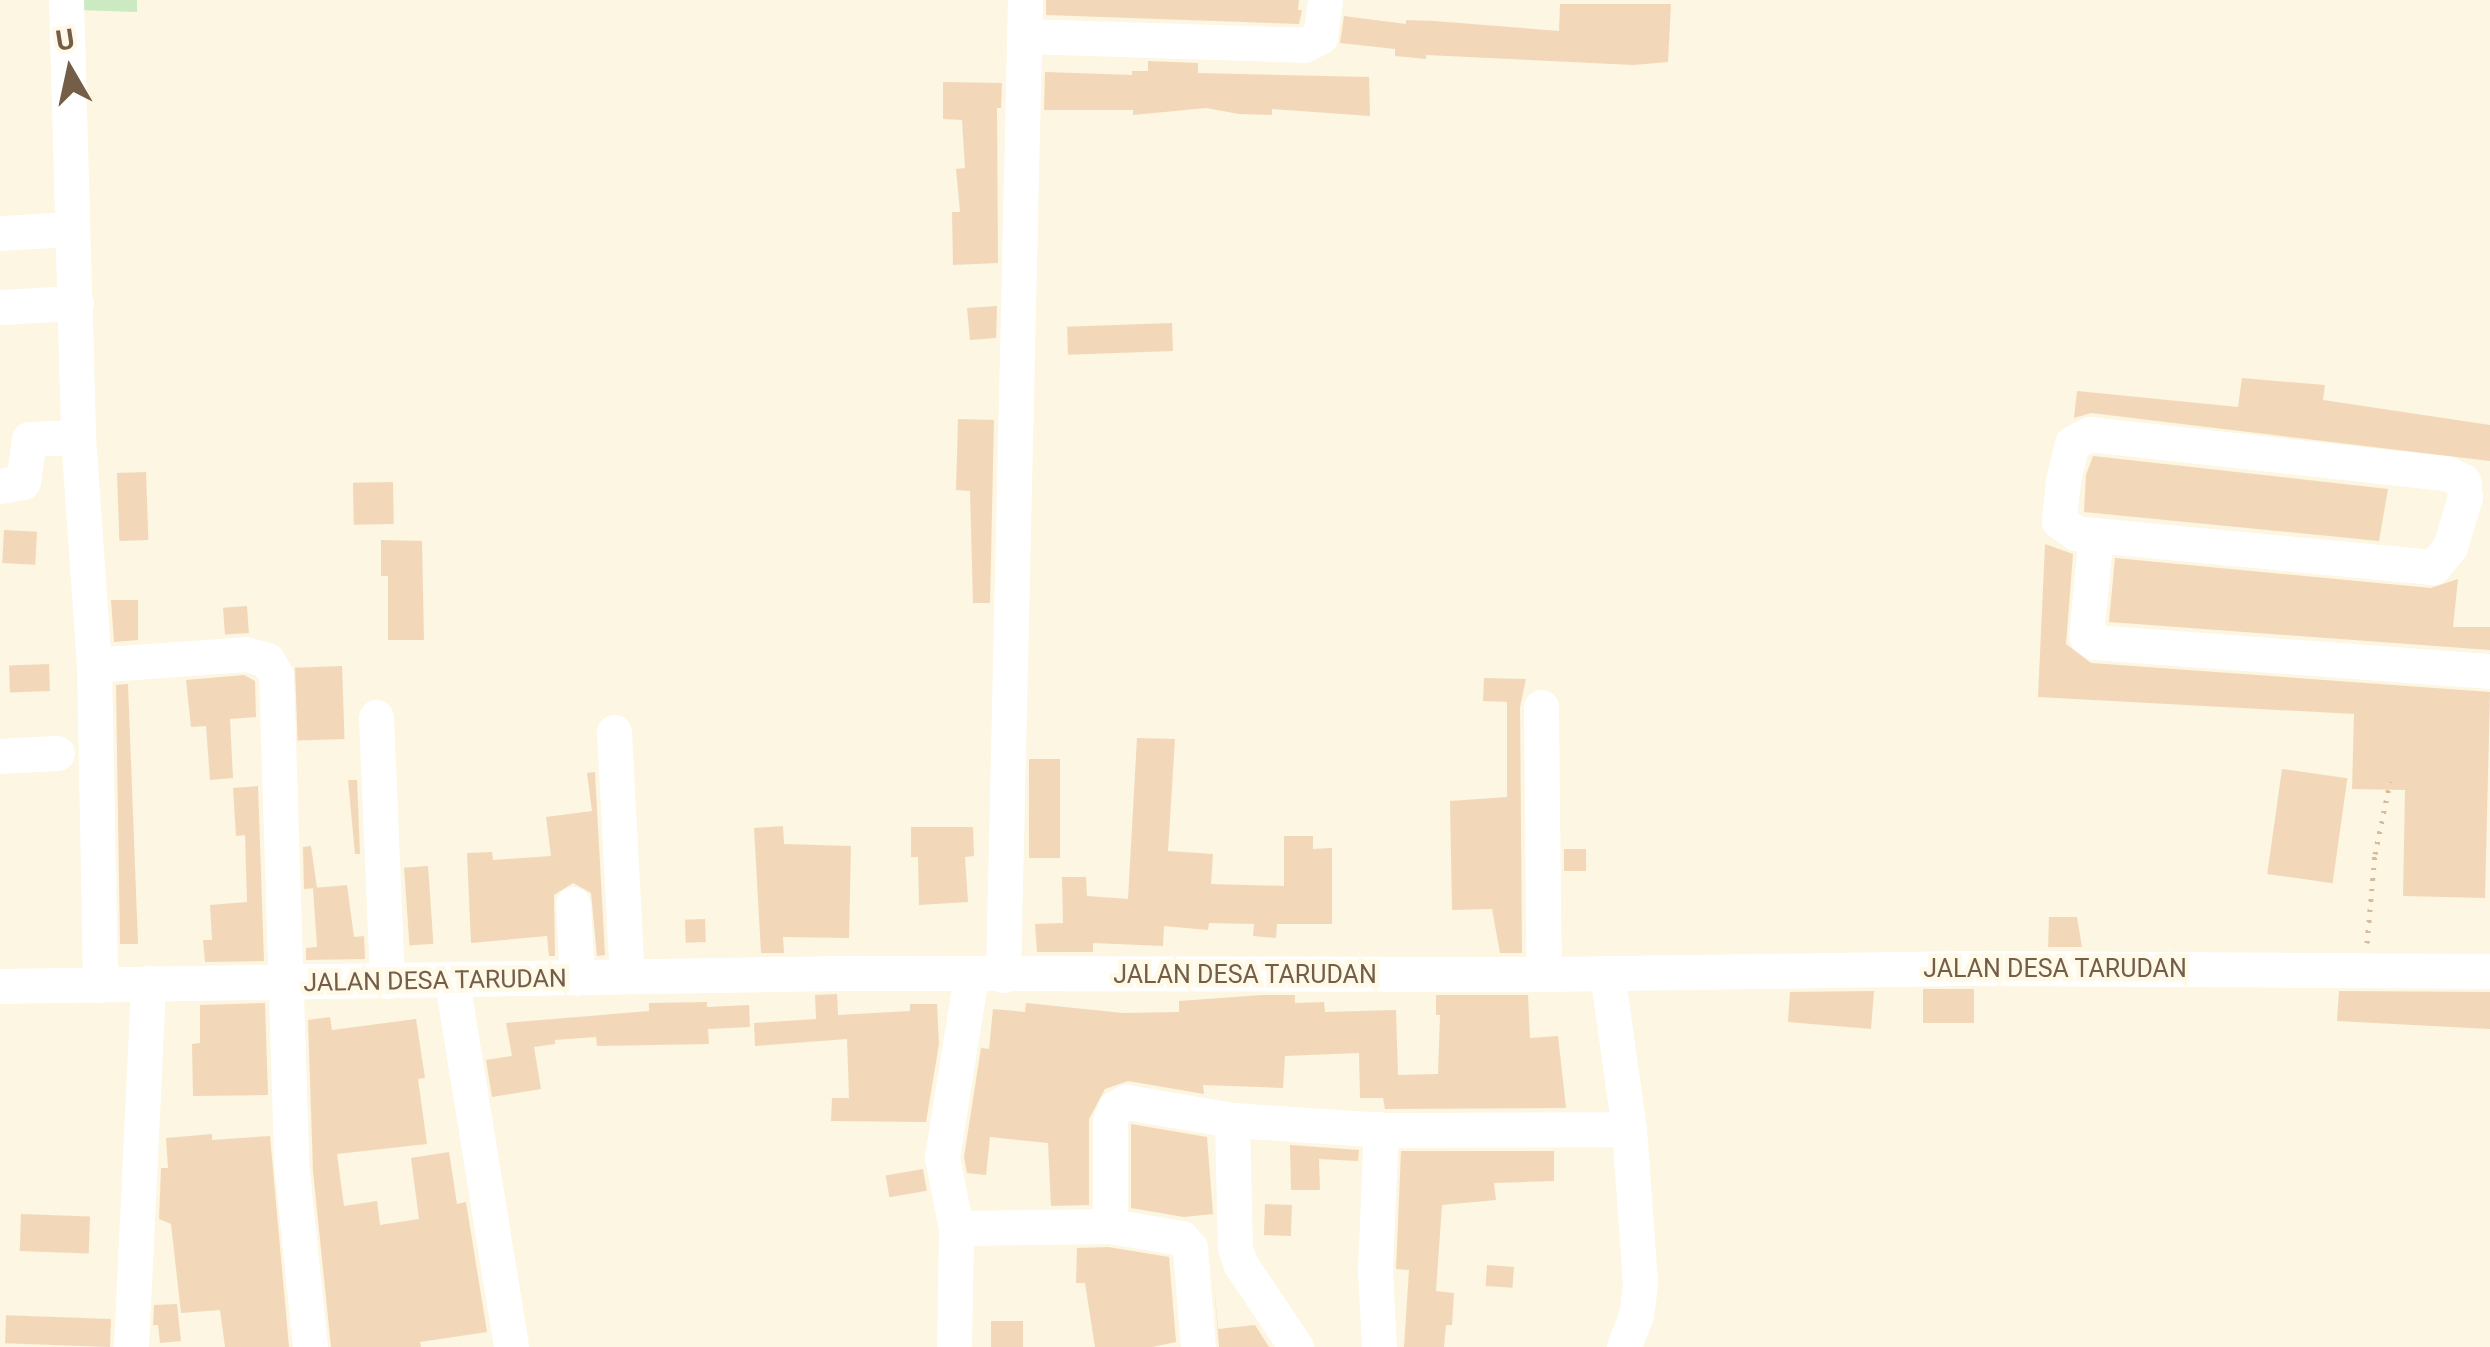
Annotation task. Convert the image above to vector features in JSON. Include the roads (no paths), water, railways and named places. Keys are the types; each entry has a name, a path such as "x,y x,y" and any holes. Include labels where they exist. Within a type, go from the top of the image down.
{"street":[{"path":"66,0 78,436 94,664 100,985"},
{"path":"954,1347 956,1228 942,1157 987,975 1025,0"},
{"path":"1024,36 1304,45 1320,36 1324,0"},
{"path":"0,233 71,230"},
{"path":"0,307 76,303"},
{"path":"2089,434 2449,474 2458,476 2476,509 2445,559 2434,567 2069,532 2059,521 2070,449 2075,440 2089,434"},
{"path":"0,486 22,482 29,439 78,436"},
{"path":"2096,535 2086,636 2094,642 2490,671"},
{"path":"94,664 246,654 270,664 276,675 292,1172 310,1347"},
{"path":"1541,707 1544,974"},
{"path":"376,717 387,981"},
{"path":"614,732 626,976"},
{"path":"0,756 57,753"},
{"path":"573,904 577,978"},
{"name":"JALAN DESA TARUDAN","path":"0,986 452,982 626,976 1544,974 1969,968 2490,971"},
{"path":"1607,973 1617,1130 1640,1284 1636,1315 1624,1347"},
{"path":"131,1347 148,982"},
{"path":"452,982 511,1347"},
{"path":"1110,1226 1110,1120 1119,1104 1232,1120 1380,1129 1617,1130"},
{"path":"1232,1120 1234,1248 1240,1265 1296,1347"},
{"path":"1379,1347 1375,1270 1380,1129"},
{"path":"956,1228 1110,1226 1171,1233 1190,1248 1198,1347"}]}
